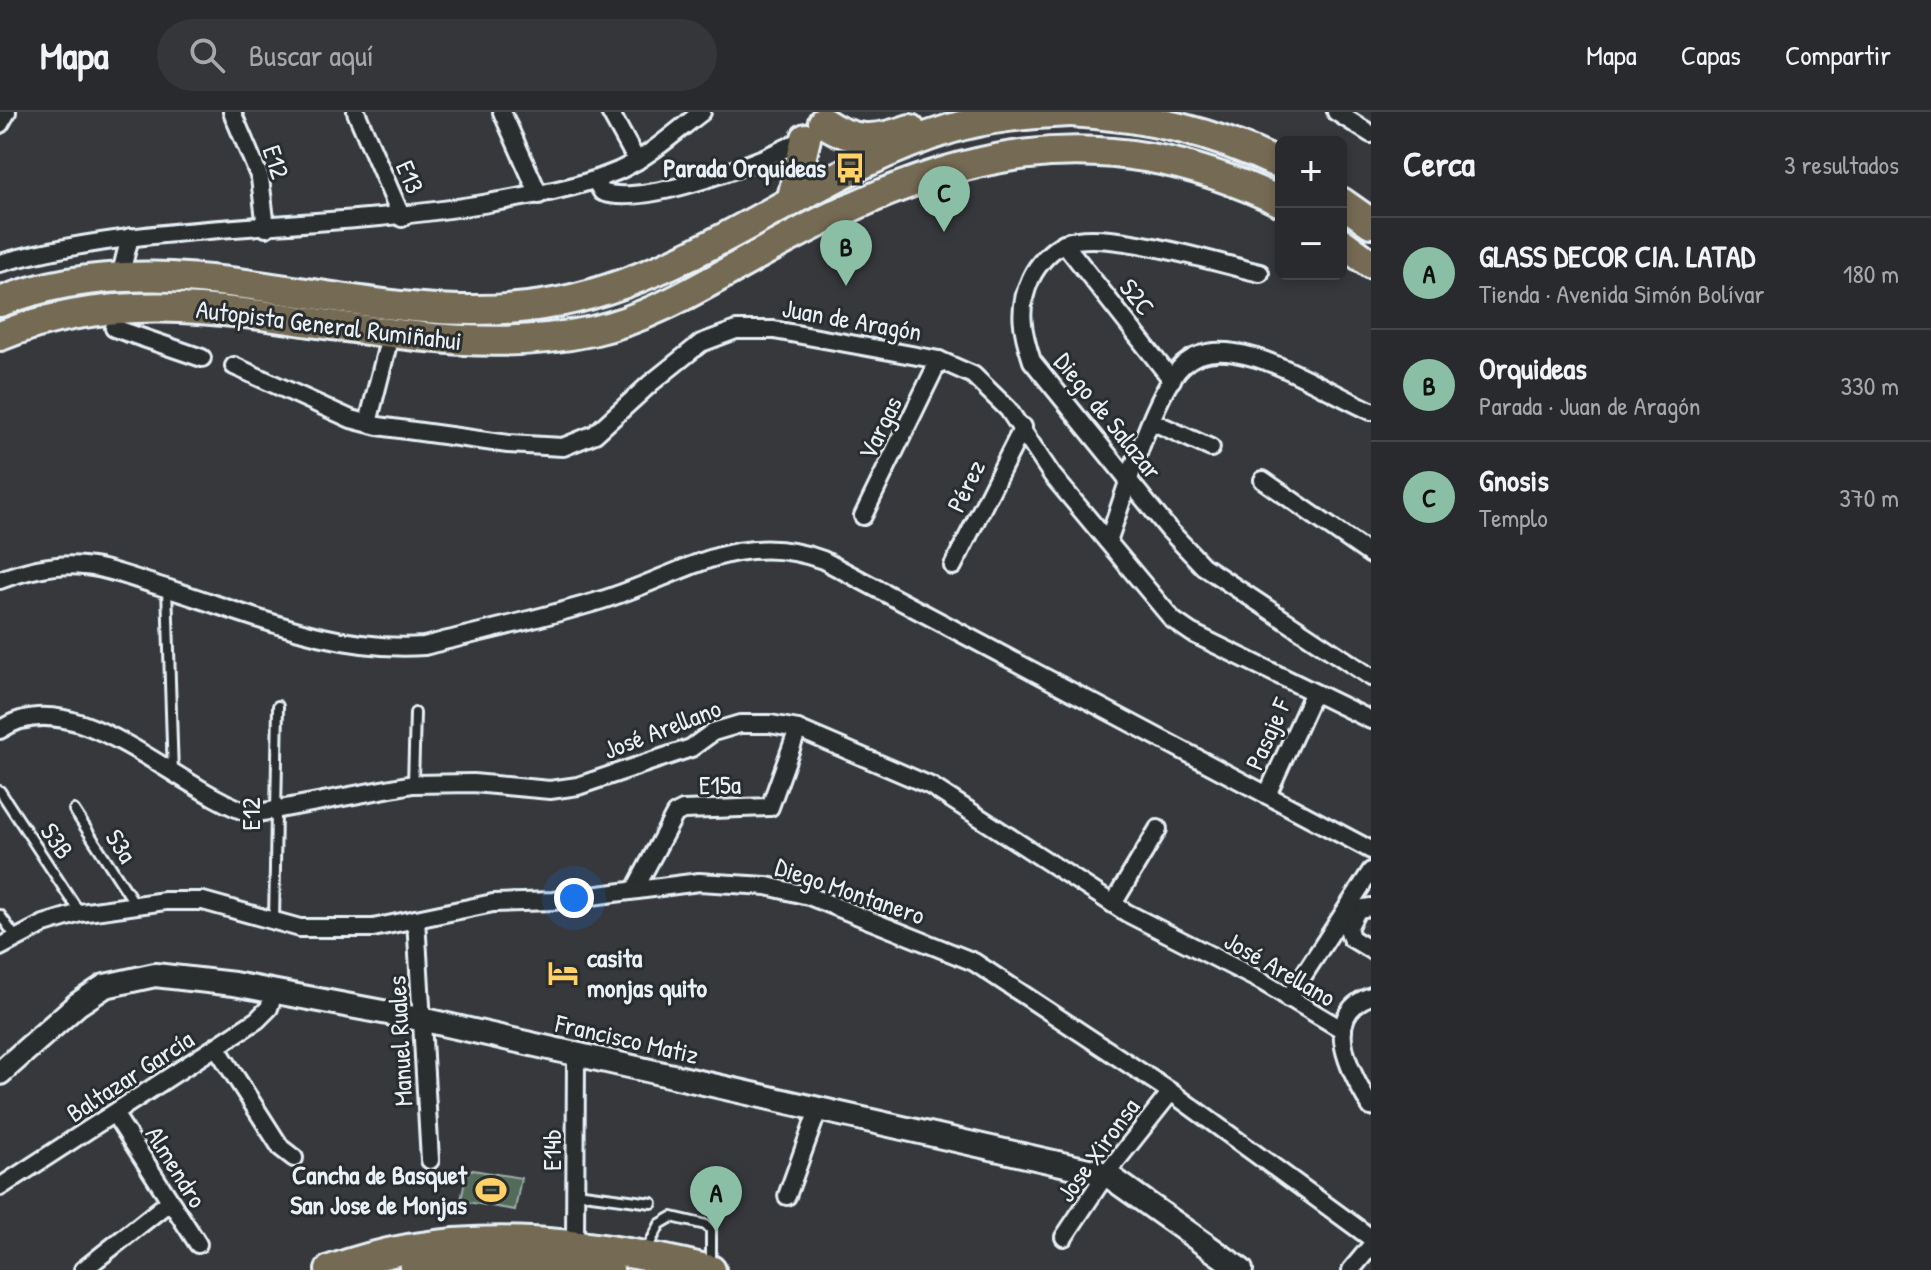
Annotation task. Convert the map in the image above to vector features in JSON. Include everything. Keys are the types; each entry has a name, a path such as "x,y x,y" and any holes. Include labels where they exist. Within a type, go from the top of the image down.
{"highway":[{"path":"791,202 818,124 851,137 871,139 964,112"},
{"name":"Autopista General Rumiñahui","path":"0,302 72,283 157,275 425,307 480,310 578,299 683,258 906,145 951,129 1034,113 1070,112 1183,126 1243,147 1275,162"},
{"name":"Autopista General Rumiñahui","path":"0,336 87,316 155,305 214,309 390,335 476,343 578,333 633,319 869,198 980,154 1034,143 1105,143 1152,150 1231,176 1275,199"},
{"path":"1347,206 1371,223"},
{"path":"1347,246 1371,264"},
{"path":"330,1270 367,1257 418,1246 525,1241 575,1243 644,1254 711,1270"},
{"path":"414,1270 494,1261 573,1264 609,1270"}],"street":[{"path":"0,124 7,112"},
{"name":"E12","path":"232,112 260,178 266,228"},
{"name":"E13","path":"356,112 402,218"},
{"path":"502,112 539,195"},
{"path":"610,112 637,161"},
{"path":"0,263 130,237 402,218 539,195 595,180 637,161 702,112"},
{"path":"1336,112 1371,134"},
{"path":"595,180 602,192 616,197 651,194 776,152 818,124"},
{"path":"120,277 130,237"},
{"path":"1064,243 1120,241 1260,273"},
{"name":"S2C","path":"1064,243 1172,380"},
{"name":"Diego de Salazar","path":"1064,243 1038,265 1022,298 1022,330 1032,361 1169,530 1203,566 1371,677"},
{"path":"114,328 202,358"},
{"name":"Juan de Aragón","path":"234,366 368,423 508,444 575,445 595,434 701,343 723,333 748,329 939,360 980,380 1023,427 1052,475 1182,627 1371,720"},
{"path":"368,423 387,348"},
{"path":"1108,541 1151,421 1180,367 1198,356 1221,351 1256,358 1371,411"},
{"name":"Vargas","path":"863,516 939,360"},
{"path":"1151,421 1211,448"},
{"name":"Pérez","path":"953,566 1023,427"},
{"path":"1263,480 1371,555"},
{"path":"0,580 37,568 82,566 167,588 311,634 376,647 405,647 424,646 603,600 727,552 782,548 823,560 1371,850"},
{"name":"Pasaje F","path":"1267,795 1313,694"},
{"name":"José Arellano","path":"0,730 40,717 67,717 95,727 227,807 253,814 413,784 473,783 550,790 578,786 691,748 713,732 740,724 770,724 798,729 931,786 1113,904 1343,1030"},
{"name":"E15a","path":"635,889 668,821 675,814 683,810 770,807 798,729"},
{"path":"1113,904 1158,829"},
{"path":"1288,999 1371,871"},
{"name":"Diego Montanero","path":"0,947 15,936 80,913 135,904 203,901 240,908 274,923 334,929 397,925 493,903 553,901 635,889 733,882 809,896 974,962 1171,1092 1371,1238"},
{"path":"1371,907 1358,909 1348,928 1351,938 1371,950"},
{"name":"Manuel Ruales","path":"416,919 425,1020 430,1160"},
{"name":"Francisco Matiz","path":"0,1073 78,1004 115,982 155,975 177,976 425,1020 1106,1174 1241,1270"},
{"name":"Baltazar García","path":"0,1187 257,1020 269,1008 274,993"},
{"path":"1371,996 1352,1009 1342,1041 1350,1067 1371,1107"},
{"path":"217,1048 281,1148 294,1158"},
{"name":"E14b","path":"575,1243 576,1056"},
{"name":"Jose Xironsa","path":"1064,1237 1106,1174 1171,1092"},
{"path":"787,1196 818,1110"},
{"name":"Almendro","path":"115,1115 198,1244"},
{"path":"83,1270 169,1202"},
{"path":"1351,1270 1371,1246"}],"lane":[{"path":"167,588 173,774"},
{"name":"E12","path":"274,923 278,706"},
{"path":"413,784 415,713"},
{"name":"S3B","path":"0,791 80,913"},
{"name":"S3a","path":"74,810 135,904"},
{"path":"0,915 15,936"},
{"path":"576,1193 652,1203"},
{"path":"644,1254 666,1219 695,1222 711,1230 711,1270"}],"green space":[{"name":"Cancha de Basquet San Jose de Monjas","path":"467,1169 521,1178 515,1210 461,1201"}],"place":[{"name":"Parada Orquideas","path":"850,168"},
{"name":"Gnosis","path":"944,232"},
{"name":"Orquideas","path":"846,286"},
{"name":"casita monjas quito","path":"563,973"},
{"name":"Cancha de Basquet San Jose de Monjas","path":"491,1190"},
{"name":"GLASS DECOR CIA. LATAD","path":"716,1232"}]}
